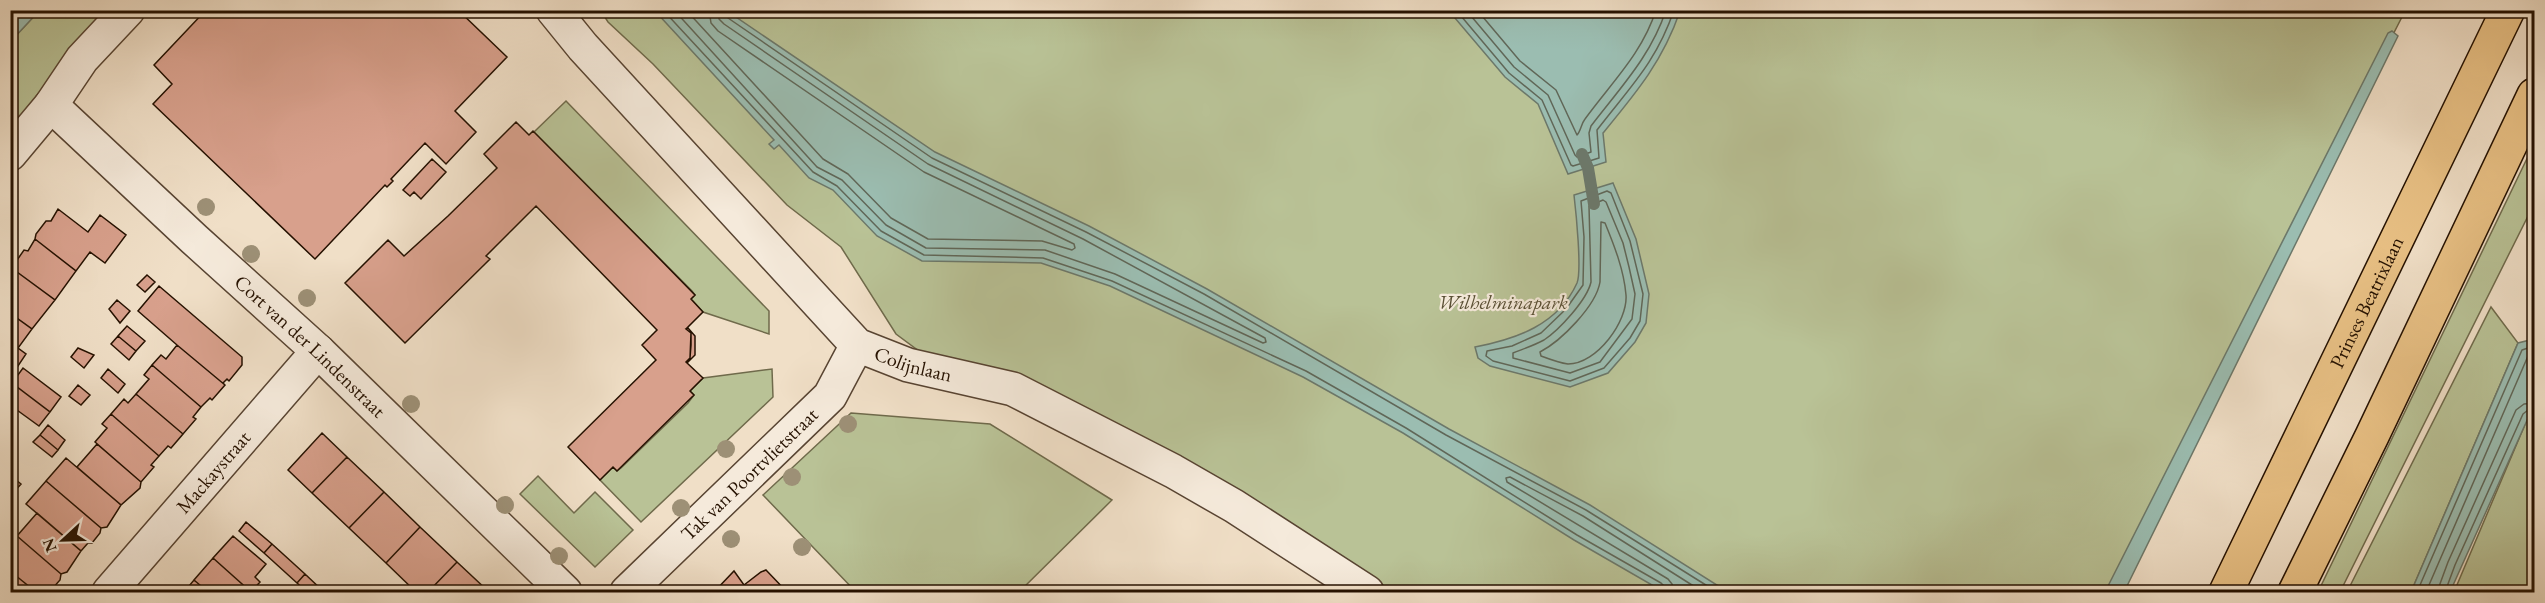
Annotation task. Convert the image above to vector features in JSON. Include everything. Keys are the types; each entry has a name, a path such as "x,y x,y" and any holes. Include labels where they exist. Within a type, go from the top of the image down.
{"main road":[{"name":"Prinses Beatrixlaan","path":"2226,592 2508,10"},
{"path":"2295,592 2535,94"}],"street":[{"path":"10,154 51,105 82,59 128,10"},
{"name":"Colijnlaan","path":"553,10 584,47 857,345 908,365 1013,389 1173,471 1224,500 1367,592"},
{"name":"Cort van der Lindenstraat","path":"51,105 318,351 565,592"},
{"name":"Tak van Poortvlietstraat","path":"627,592 830,396 857,345"},
{"name":"Mackaystraat","path":"109,592 318,351"}],"green space":[{"path":"39,11 112,11 11,129 11,41"},
{"name":"Wilhelminapark","path":"601,11 2405,11 2193,426 2115,592 1390,592 1329,551 1065,398 1013,372 919,351 896,334 841,247 787,205 653,64 608,22"},
{"path":"566,101 769,311 769,334 703,312 691,299 695,295 692,291 534,132"},
{"path":"2534,144 2534,204 2340,592 2318,592"},
{"path":"2491,307 2518,343 2411,592 2347,592"},
{"path":"772,369 773,397 641,522 600,480 613,467 617,471 621,468 688,403 694,395 690,391 703,378"},
{"path":"851,413 990,424 1112,500 1019,592 856,592 763,495"},
{"path":"2529,415 2534,418 2534,585 2530,592 2454,592"},
{"path":"538,476 574,513 595,492 633,530 595,567 520,494"}],"water":[{"path":"1596,10 1601,12 1604,10 1680,11 1657,61 1603,133 1606,162 1568,174 1538,104 1505,77 1449,11"},
{"path":"10,11 39,11 11,41"},
{"path":"655,11 727,11 935,152 1089,226 1207,289 1449,429 1590,505 1728,592 1664,592 1574,540 1403,433 1303,377 1110,286 1041,263 922,261 877,236 833,190 809,178 779,145 774,149 769,144 774,140"},
{"path":"2392,31 2398,36 2124,592 2105,592 2388,33"},
{"path":"1613,183 1636,239 1649,294 1646,323 1635,342 1608,373 1570,387 1490,366 1478,358 1475,347 1506,340 1534,328 1559,310 1577,283 1578,276 1574,195"},
{"path":"2534,339 2534,418 2529,416 2450,592 2411,592 2518,343"}],"building":[{"path":"206,10 458,10 507,57 455,111 476,132 446,164 425,143 391,179 393,181 387,187 385,185 315,259 153,104 172,84 154,65"},
{"path":"516,122 529,135 533,131 650,249 695,295 691,299 703,312 686,329 691,333 691,345 690,358 686,362 703,378 690,391 694,395 617,471 613,467 600,480 568,447 656,360 642,345 657,330 536,206 486,256 490,259 405,343 345,283 388,240 404,256 448,216 497,168 484,154"},
{"path":"432,159 446,172 421,199 414,192 410,196 403,190"},
{"path":"58,209 88,232 100,215 126,235 105,263 90,252 76,271 35,239 36,234 46,221 51,221"},
{"path":"35,239 76,271 55,300 13,269 24,250 28,251"},
{"path":"13,269 55,300 32,329 10,313 10,271"},
{"path":"147,275 155,282 145,292 137,285"},
{"path":"159,286 242,357 242,365 229,381 227,379 223,383 225,385 138,311"},
{"path":"117,300 130,311 120,323 109,309"},
{"path":"10,313 32,329 18,348 26,354 18,366 10,360"},
{"path":"127,326 145,341 136,351 118,336"},
{"path":"688,328 695,336 695,355 687,363 690,358 691,333 686,329"},
{"path":"118,336 136,351 129,360 111,344"},
{"path":"177,345 225,385 212,400 210,398 201,407 152,365 161,355 166,359"},
{"path":"78,348 94,355 84,368 71,357"},
{"path":"152,365 201,407 193,417 196,419 183,434 136,394 149,379 144,375"},
{"path":"23,368 61,397 50,412 12,383"},
{"path":"108,369 125,384 118,393 101,378"},
{"path":"12,383 50,412 39,426 10,405"},
{"path":"78,385 90,395 81,405 69,396"},
{"path":"136,394 183,434 171,448 168,446 159,456 111,414 124,399 128,403"},
{"path":"111,414 159,456 151,465 154,467 141,482 95,442 107,428 102,424"},
{"path":"48,425 65,440 58,450 40,435"},
{"path":"322,433 347,457 312,493 288,470"},
{"path":"40,435 58,450 52,457 33,442"},
{"path":"97,444 141,482 140,488 121,505 77,467"},
{"path":"347,457 384,492 349,528 312,493"},
{"path":"66,458 121,505 107,527 101,528 46,481"},
{"path":"10,475 21,484 13,493 10,490"},
{"path":"46,481 101,528 92,543 88,543 81,551 26,504"},
{"path":"384,492 420,527 386,563 349,528"},
{"path":"37,513 81,551 67,572 61,574 17,536"},
{"path":"246,522 272,544 264,553 239,531"},
{"path":"420,527 457,562 428,592 416,592 386,563"},
{"path":"17,536 61,574 60,580 52,589 36,592 10,571 10,544"},
{"path":"233,536 266,564 255,577 260,582 251,592 213,558"},
{"path":"272,544 305,574 297,583 264,553"},
{"path":"213,558 251,592 208,592 194,580"},
{"path":"457,562 489,592 428,592"},
{"path":"766,570 787,592 714,592 734,571 744,585"},
{"path":"10,571 36,592 10,592"},
{"path":"305,574 324,592 307,592 297,583"},
{"path":"194,580 208,592 184,592"}],"waterway":[{"path":"1582,154 1588,168 1594,204"}]}
